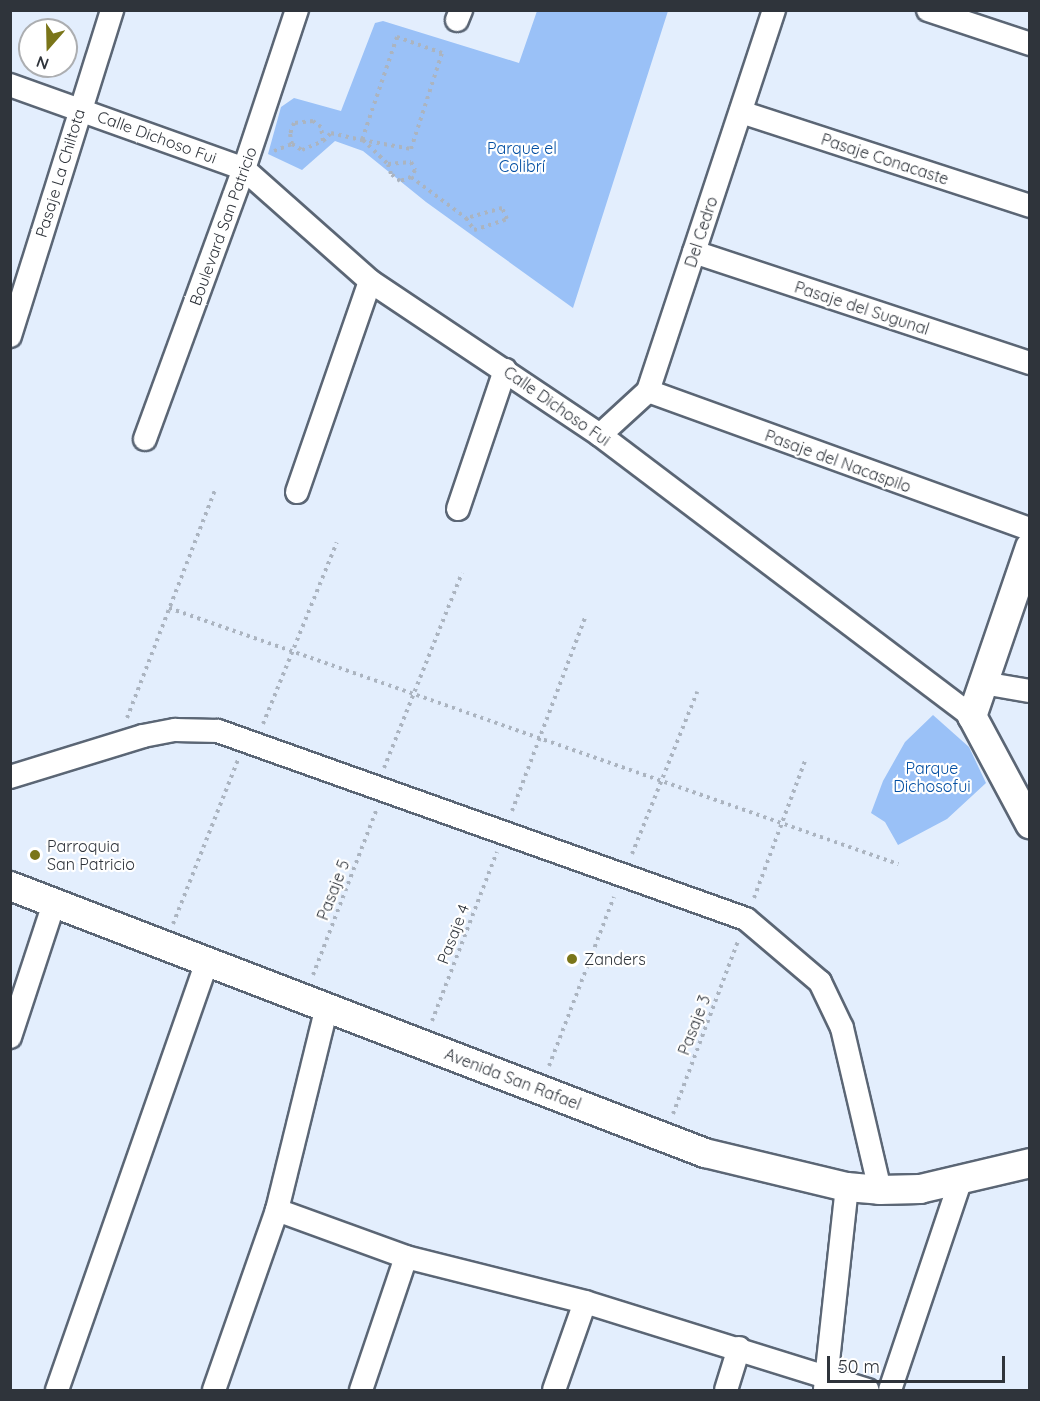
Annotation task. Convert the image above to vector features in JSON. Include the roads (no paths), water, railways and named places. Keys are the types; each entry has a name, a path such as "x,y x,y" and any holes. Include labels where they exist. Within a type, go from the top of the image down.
{"street":[{"name":"Pasaje La Chiltota","path":"10,336 112,10"},
{"name":"Boulevard San Patricio","path":"145,440 244,169 297,10"},
{"name":"Del Cedro","path":"600,435 648,391 774,10"},
{"path":"928,10 1029,44"},
{"name":"Calle Dichoso Fui","path":"10,85 244,169 370,280 600,435 972,716 1029,824"},
{"name":"Pasaje Conacaste","path":"741,112 1029,206"},
{"name":"Pasaje del Sugunal","path":"694,252 1029,363"},
{"path":"297,492 370,280"},
{"path":"458,508 506,370"},
{"name":"Pasaje del Nacaspilo","path":"648,391 1029,529"},
{"path":"972,716 1029,547"},
{"path":"983,683 1029,691"},
{"path":"10,777 117,744 175,730 218,731 746,919 820,982 842,1028 880,1190"},
{"name":"Avenida San Rafael","path":"10,886 540,1089 663,1140 847,1187 880,1190 920,1190 960,1182 1029,1163"},
{"path":"10,1037 54,903"},
{"path":"57,1390 208,960"},
{"path":"214,1390 278,1210 316,1002"},
{"path":"890,1390 960,1182"},
{"path":"825,1383 847,1187"},
{"path":"278,1210 406,1257 585,1302 739,1348 825,1383 868,1390"},
{"path":"361,1390 406,1257"},
{"path":"554,1390 585,1302"},
{"path":"726,1390 739,1348"}],"place":[{"name":"Parroquia San Patricio","path":"35,855"},
{"name":"Zanders","path":"572,959"}],"park label":[{"name":"Parque el Colibrí","path":"522,157"},
{"name":"Parque Dichosofui","path":"932,777"}]}
